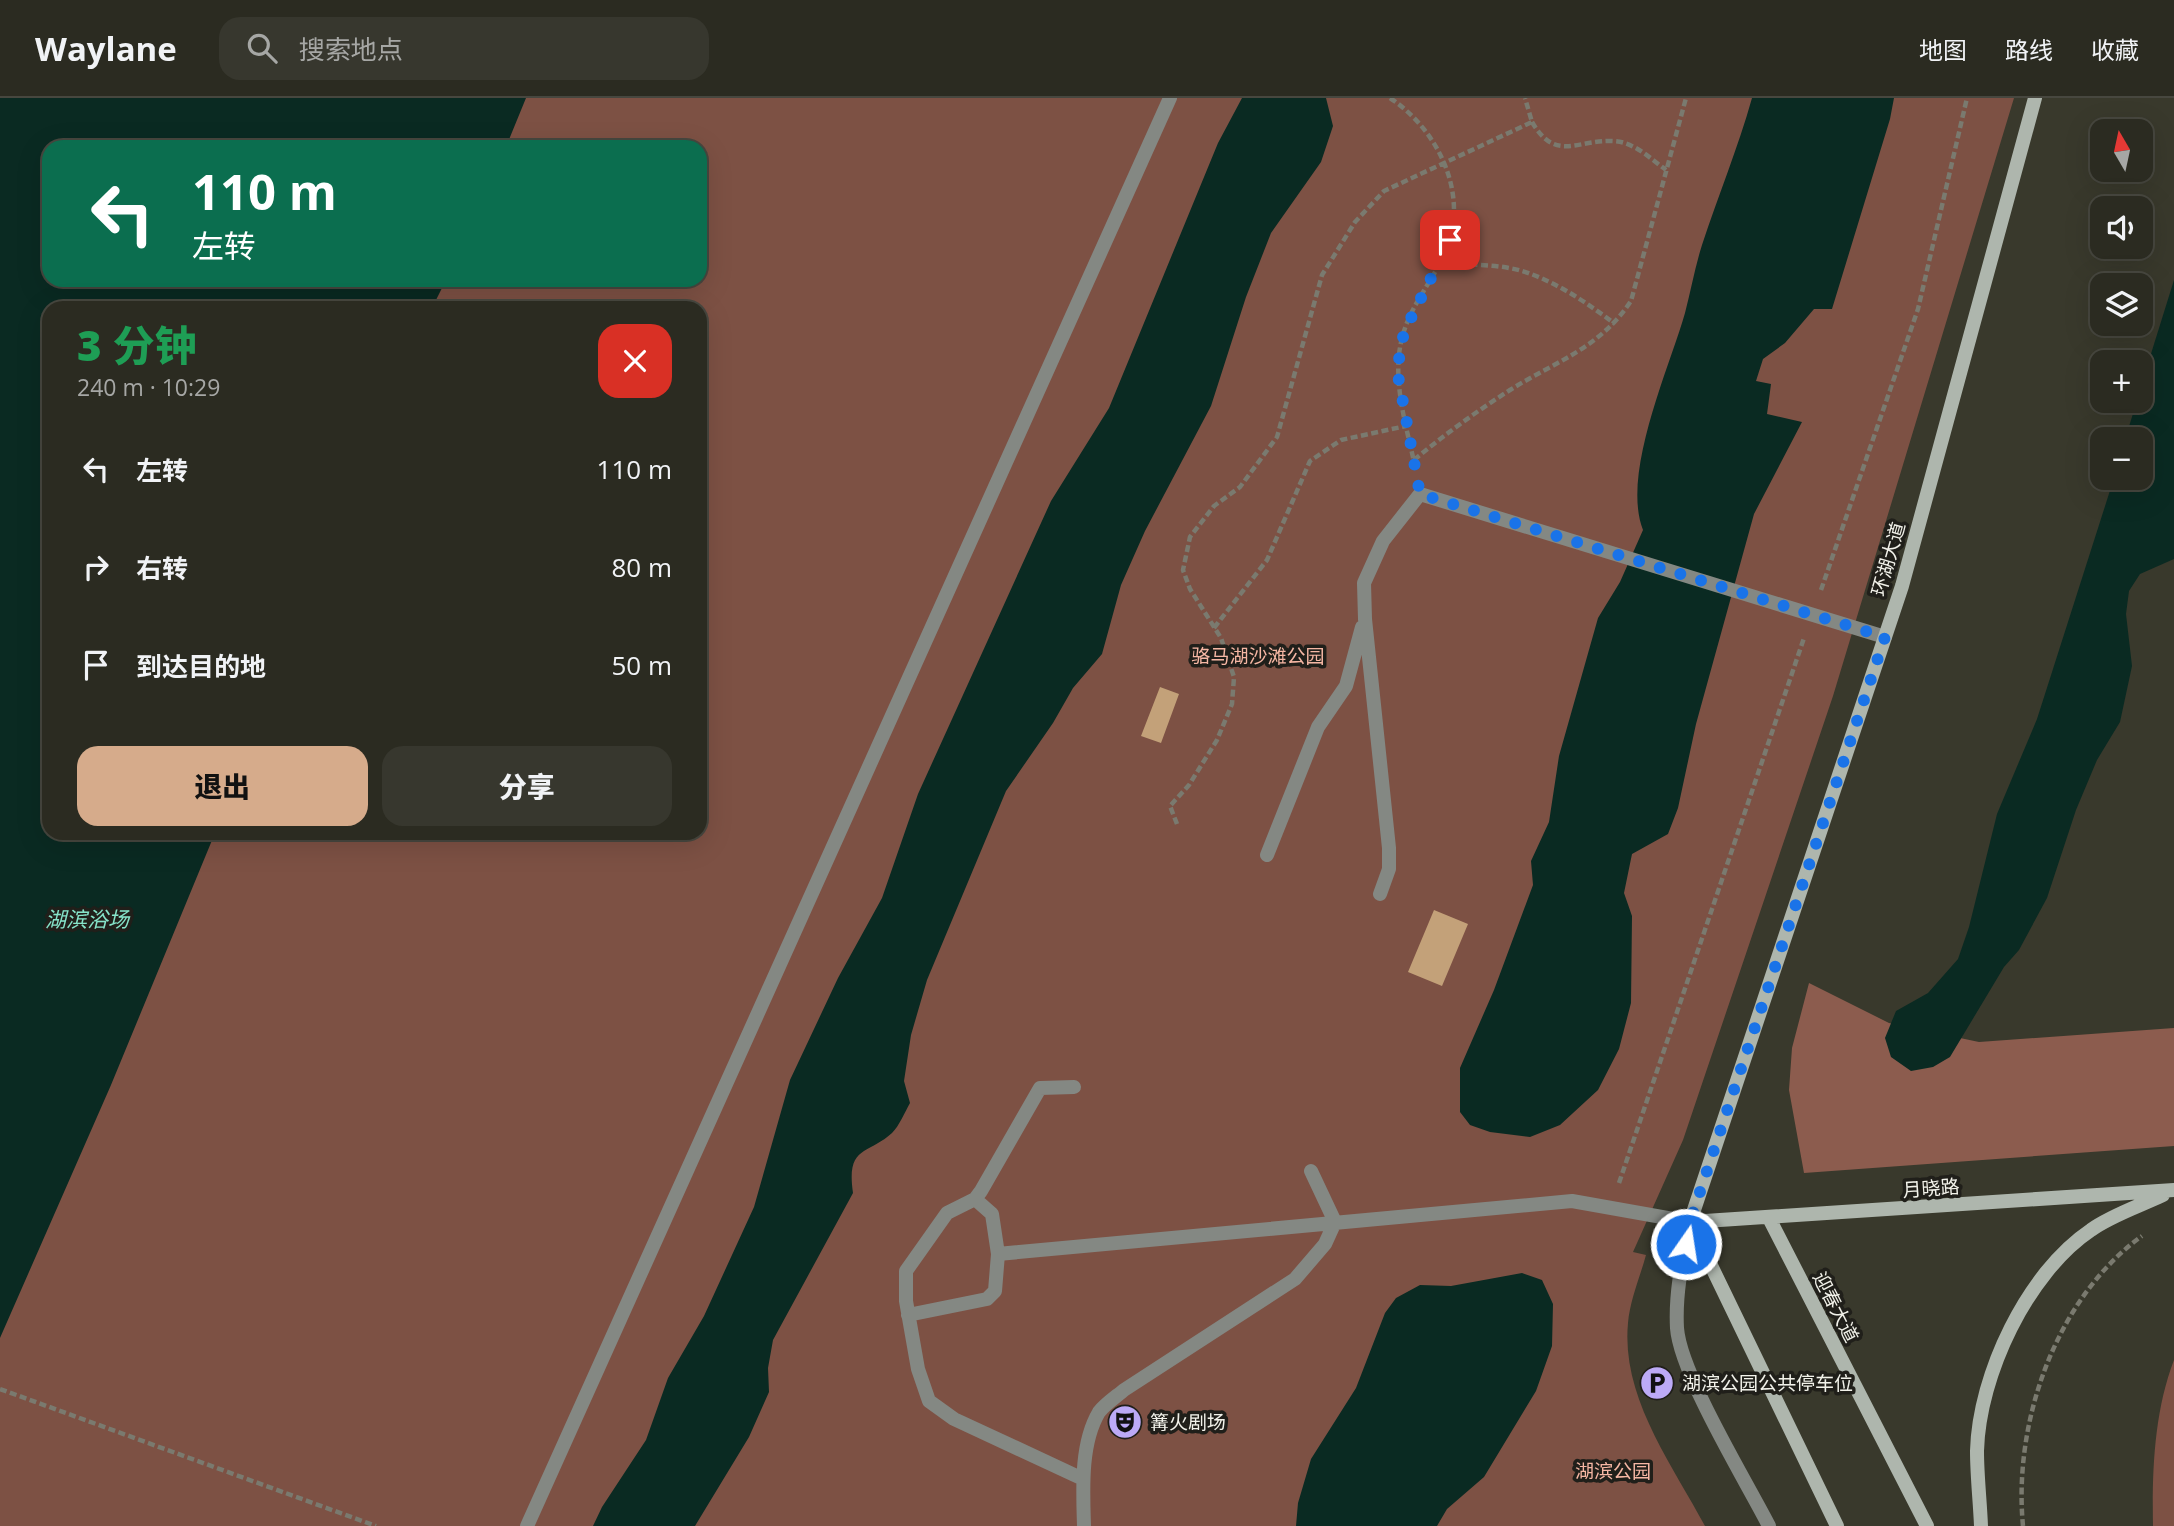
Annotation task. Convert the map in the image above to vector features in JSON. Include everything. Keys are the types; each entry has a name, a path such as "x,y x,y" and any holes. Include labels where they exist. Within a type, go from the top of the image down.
{"main road":[{"name":"环湖大道","path":"1690,1222 1902,586 2035,98"},
{"name":"月晓路","path":"1690,1222 2173,1191"},
{"path":"1981,1526 1977,1449 1988,1391 2009,1326 2051,1266 2091,1229 2173,1191"},
{"name":"迎春大道","path":"1769,1218 1927,1526"},
{"path":"1690,1222 1837,1526"}],"lane":[{"path":"527,1526 1170,98"},
{"path":"1380,894 1389,869 1389,848 1365,619 1364,583 1383,541 1420,494 1885,637"},
{"path":"1267,855 1318,727 1346,686 1365,619"},
{"path":"1074,1087 1040,1088 975,1199 947,1213 906,1271 908,1315 918,1369 929,1401 954,1419 1083,1479"},
{"path":"1084,1526 1083,1479 1089,1443 1100,1411 1124,1390 1295,1279 1325,1244 1335,1222 1311,1171"},
{"path":"908,1315 987,1299 996,1291 998,1254 992,1214 975,1199"},
{"path":"998,1254 1572,1201 1690,1222 1677,1289 1677,1331 1699,1392 1769,1526"}],"path":[{"path":"1390,98 1407,109 1441,153 1452,190 1455,224 1439,264 1404,332 1397,370 1420,494"},
{"path":"1525,98 1540,137 1556,147 1616,141 1637,148 1666,170"},
{"path":"1414,460 1510,390 1583,350 1615,324 1630,302 1686,98"},
{"path":"1611,1206 1918,309 1967,98"},
{"path":"1177,824 1170,806 1189,785 1217,740 1232,704 1234,677 1229,656 1190,589 1184,570 1190,537 1214,506 1240,487 1277,437 1322,275 1355,222 1384,191 1532,122"},
{"path":"1439,264 1496,267 1530,273 1591,306 1615,324"},
{"path":"1214,628 1267,560 1310,461 1340,440 1406,426"},
{"path":"2023,1526 2020,1496 2022,1465 2053,1346 2080,1301 2115,1255 2152,1229"},
{"path":"0,1389 376,1526"}],"green space":[{"name":"骆马湖沙滩公园","path":"135,98 2014,98 1833,696 1683,1140 1633,1252 1646,1255 1629,1314 1628,1350 1632,1377 1664,1454 1705,1526 0,1526 0,448 42,778 42,840 707,840 707,301 57,301 62,287 707,287 707,140 119,140"},
{"path":"2174,1360 2174,1526 2153,1526 2158,1421"}],"shaded area":[{"path":"1809,983 1889,1023 1979,1042 2174,1028 2174,1146 1804,1173 1789,1090 1792,1048"}],"water":[{"name":"湖滨浴场","path":"0,98 526,98 509,140 42,140 42,287 442,287 436,301 42,301 42,840 212,840 111,1085 0,1338"},
{"path":"1242,98 1326,98 1333,126 1321,162 1271,233 1246,297 1211,406 1145,531 1121,585 1102,654 1073,688 1053,723 1006,791 927,980 911,1035 904,1081 910,1103 892,1133 856,1159 853,1166 853,1193 773,1340 768,1368 769,1392 749,1437 695,1526 593,1526 602,1507 646,1440 668,1378 704,1316 754,1207 790,1080 838,978 882,898 918,794 1051,501 1109,408 1218,143"},
{"path":"1752,98 1894,98 1832,309 1814,309 1785,343 1763,359 1756,381 1771,384 1767,414 1802,422 1754,514 1696,724 1678,808 1668,834 1632,854 1624,893 1632,916 1631,1003 1619,1049 1598,1090 1560,1125 1530,1137 1490,1132 1470,1125 1460,1112 1460,1068 1494,990 1533,885 1531,861 1549,822 1559,756 1598,618 1620,582 1643,530 1638,507 1642,451 1685,313 1702,245"},
{"path":"2174,280 2174,559 2140,574 2129,591 2126,614 2132,666 2120,722 2097,760 2076,810 2047,898 2019,950 2004,967 1950,1057 1933,1067 1911,1071 1891,1057 1885,1038 1896,1011 1928,993 1958,959 1969,927 1997,814 2037,719 2110,490 2153,490 2153,427 2129,427 2133,413 2153,413 2152,350"},
{"path":"1522,1273 1542,1280 1553,1304 1552,1346 1536,1391 1484,1477 1447,1509 1437,1526 1296,1526 1298,1503 1311,1459 1356,1388 1385,1313 1396,1298 1420,1285 1451,1286"}],"building":[{"path":"1160,687 1179,694 1161,743 1141,736"},
{"path":"1434,910 1468,924 1442,986 1408,972"}],"place":[{"name":"湖滨公园公共停车位","path":"1657,1383"},
{"name":"篝火剧场","path":"1125,1422"}],"route":[{"path":"1450,240 1420,295 1404,332 1397,370 1420,494 1885,637 1690,1222 1686,1244"}],"park label":[{"name":"湖滨公园","path":"1613,1471"}]}
